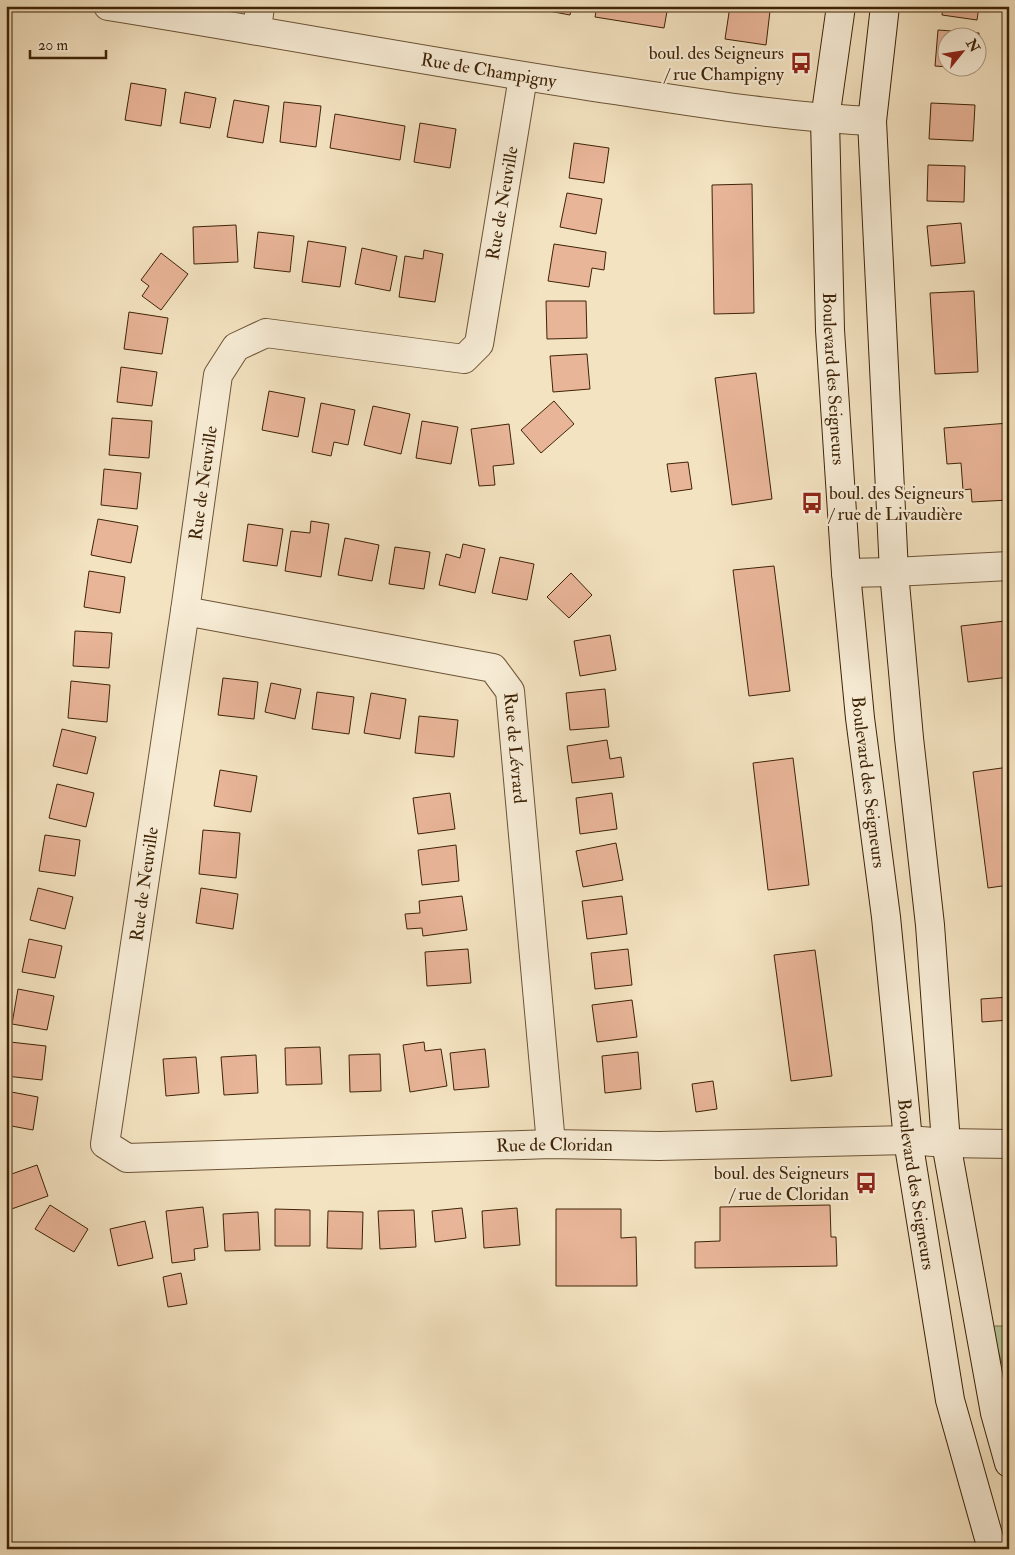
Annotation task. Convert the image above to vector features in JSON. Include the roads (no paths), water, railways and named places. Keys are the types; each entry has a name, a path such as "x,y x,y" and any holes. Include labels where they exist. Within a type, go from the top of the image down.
{"street":[{"name":"Rue de Champigny","path":"108,6 258,18 524,77 826,119 872,121"},
{"name":"Boulevard des Seigneurs","path":"841,6 826,119 830,330 846,573 860,718 886,917 908,1140 950,1400 992,1549"},
{"name":"Boulevard des Seigneurs","path":"885,6 872,121 894,572 909,738 930,925 946,1143 995,1413 1009,1463"},
{"name":"Rue de Neuville","path":"105,1144 185,611 218,375 236,347 266,333 464,359 479,344 524,77"},
{"path":"846,573 1009,566"},
{"name":"Rue de Lévrard","path":"185,611 494,668 510,691 551,1144"},
{"name":"Rue de Cloridan","path":"105,1144 127,1158 551,1144 659,1146 908,1140 1009,1144"}],"place":[{"name":"boul. des Seigneurs / rue Champigny","path":"801,63"},
{"name":"boul. des Seigneurs / rue de Livaudière","path":"812,503"},
{"name":"boul. des Seigneurs / rue de Cloridan","path":"866,1183"}]}
